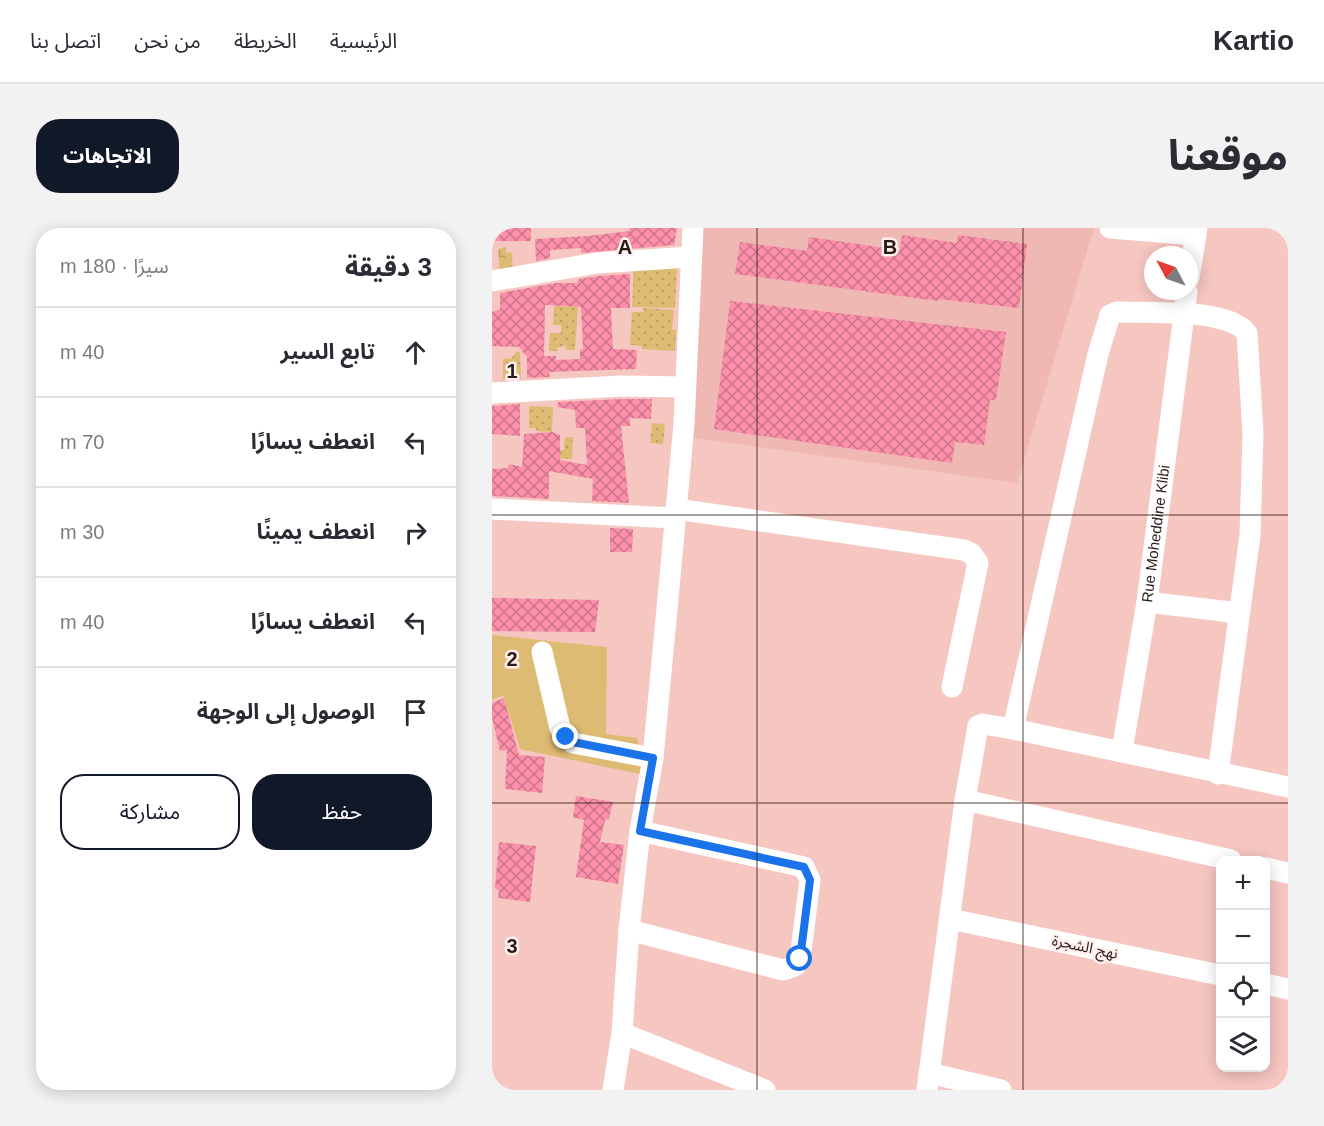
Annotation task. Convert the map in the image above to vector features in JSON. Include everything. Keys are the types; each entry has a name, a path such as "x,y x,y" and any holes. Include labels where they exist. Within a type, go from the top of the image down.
{"street":[{"path":"612,1090 622,1034 628,977 629,930 640,831 653,758 676,514 693,228"},
{"path":"1110,228 1196,232"},
{"path":"492,281 597,263 691,257"},
{"name":"Rue Moheddine Klibi","path":"1122,751 1147,602 1185,300"},
{"path":"1013,729 1098,354 1110,315 1117,312 1183,314 1225,320 1240,325 1247,333 1252,423 1252,506 1218,774"},
{"path":"492,393 622,386 685,387"},
{"path":"492,509 676,514 964,550 972,554 978,563 952,687"},
{"path":"1147,602 1239,613"},
{"path":"542,652 560,728 566,737 573,742 653,758"},
{"path":"1001,1090 928,1082 976,729 983,723 1288,787"},
{"path":"965,800 1216,858"},
{"path":"629,930 783,970 795,966 800,959 810,880 804,867 640,831"},
{"path":"1270,869 1288,873"},
{"name":"نهج الشجرة","path":"950,919 1216,974"},
{"path":"1270,985 1288,989"},
{"path":"622,1034 765,1090"}],"shaded area":[{"path":"703,228 1094,228 1017,483 693,438"}],"green space":[{"path":"506,247 506,252 512,253 513,276 500,278 498,249"},
{"path":"634,263 677,268 675,308 632,307"},
{"path":"554,306 578,307 575,350 567,350 565,345 557,348 558,351 549,351 550,333 561,333 561,325 553,325"},
{"path":"643,308 674,310 672,329 676,330 675,351 642,349 642,346 630,345 632,312 643,312"},
{"path":"516,352 520,352 521,378 503,379 503,359 512,358"},
{"path":"529,406 553,407 552,432 529,428"},
{"path":"652,423 665,424 663,444 650,443"},
{"path":"565,437 573,437 572,459 541,458 541,449 564,450"},
{"path":"492,635 607,647 606,734 637,738 649,776 520,749 503,695 492,700"}],"building":[{"path":"492,228 531,228 531,241 492,241"},
{"path":"629,228 677,228 674,245 581,253 581,248 550,250 550,258 536,261 535,239 588,236 630,231"},
{"path":"902,235 957,243 958,235 1027,244 1019,308 938,299 938,301 735,274 740,242 807,251 809,237 900,250"},
{"path":"630,274 630,308 611,308 613,349 637,350 636,369 549,372 550,377 527,378 527,357 519,347 492,346 492,312 500,309 500,293 556,283 577,283 579,279","holes":["545,305 581,307 583,349 580,350 580,359 556,360 556,356 544,356"]},
{"path":"730,301 1006,332 996,400 990,400 984,445 955,442 952,463 714,429"},
{"path":"652,399 651,419 630,418 630,426 621,426 629,503 592,501 593,479 549,471 549,499 492,496 492,469 508,468 509,464 522,467 524,434 552,432 560,435 560,460 587,465 585,428 576,428 575,410 557,407 558,402"},
{"path":"520,404 520,436 492,434 492,406"},
{"path":"610,528 633,529 632,552 610,552"},
{"path":"492,598 599,600 595,632 492,631"},
{"path":"504,698 519,755 545,757 542,793 505,789 507,750 500,751 492,717 492,703"},
{"path":"576,796 613,802 609,819 605,820 600,842 624,845 618,884 576,877 584,820 573,817"},
{"path":"499,842 536,846 530,902 498,898 499,891 495,888"}],"route":[{"path":"566,737 573,742 653,758 640,831 804,867 810,880 800,959"}]}
